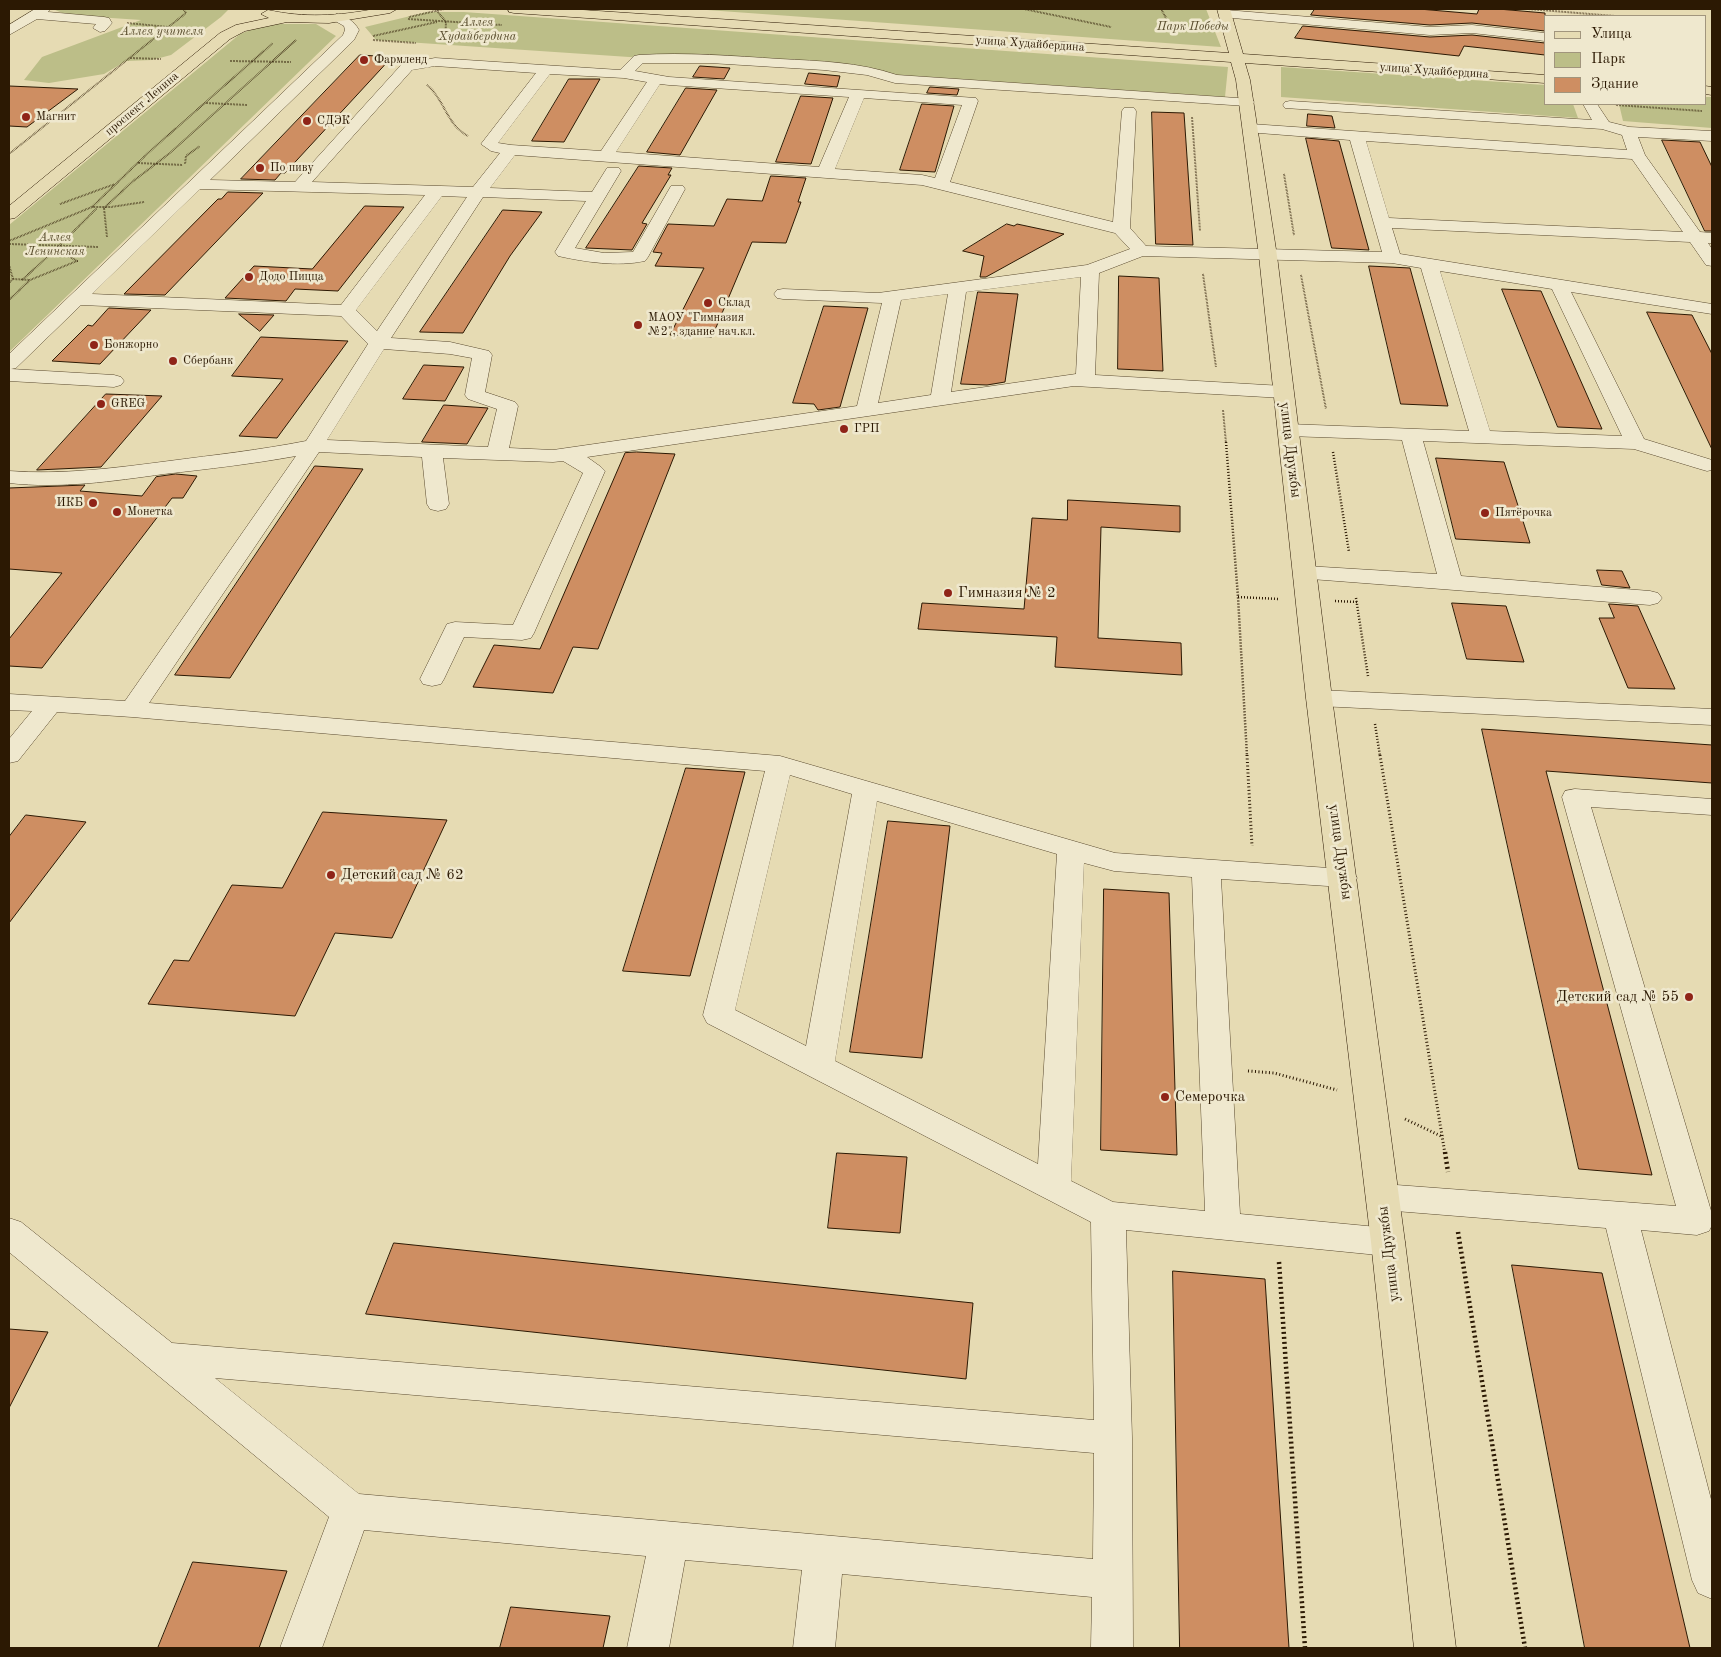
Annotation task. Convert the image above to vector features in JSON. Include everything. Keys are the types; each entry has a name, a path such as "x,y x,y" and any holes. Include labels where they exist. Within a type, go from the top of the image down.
{"main road":[{"path":"256,9 287,18 337,18 390,9"},
{"name":"улица Худайбердина","path":"514,9 1544,73"},
{"name":"улица Худайбердина","path":"597,9 1236,54 1544,79"},
{"name":"улица Дружбы","path":"1225,11 1244,80 1268,256 1319,698 1344,878 1435,1648"},
{"name":"проспект Ленина","path":"9,214 225,36 240,28 287,18"},
{"name":"проспект Ленина","path":"9,196 226,20"}],"lane":[{"path":"1225,11 1283,14 1430,31 1472,29 1544,37"},
{"path":"9,31 39,12 102,24"},
{"path":"9,364 348,37 352,30 349,24 337,18"},
{"path":"624,74 639,59 677,57 844,67 871,71 895,79 1247,102"},
{"path":"299,187 399,75 408,67 423,63 624,74 656,80 976,101 941,185"},
{"path":"546,69 491,139 490,146 610,164 825,173 922,180 1121,229 1140,251"},
{"path":"887,96 895,79"},
{"path":"656,80 610,164 597,197 564,252 604,258 638,257 677,189"},
{"path":"825,173 858,94"},
{"path":"1121,229 1124,111 1132,94"},
{"path":"1290,105 1603,125 1628,132 1710,140"},
{"path":"1591,105 1603,125"},
{"path":"1251,129 1636,154"},
{"path":"1628,132 1636,154 1704,237 1712,261"},
{"path":"1357,137 1392,258"},
{"path":"132,709 313,446 378,343 478,192 511,150"},
{"path":"194,184 438,190 597,197"},
{"path":"346,311 438,190"},
{"path":"1383,224 1704,237"},
{"path":"783,294 878,298 1090,270 1140,251 1392,258 1712,309"},
{"path":"1429,264 1480,438"},
{"path":"1085,380 1090,270"},
{"path":"1559,285 1636,443"},
{"path":"940,399 958,286"},
{"path":"866,410 893,296"},
{"path":"76,299 346,311 378,343 450,348 482,355 476,394 508,406 497,454"},
{"path":"9,375 114,381"},
{"path":"9,477 99,476 267,454 313,446 552,456 1074,380 1283,392"},
{"path":"1288,430 1636,443 1707,465"},
{"path":"1410,435 1451,582"},
{"path":"432,451 438,504"},
{"path":"432,679 455,630 522,633 594,471 568,454"},
{"path":"1306,573 1451,582 1650,598"},
{"path":"1319,698 1712,717"},
{"path":"9,702 132,709 780,764 1114,862 1344,878"},
{"path":"9,755 50,705"},
{"path":"780,764 718,1015 1108,1215 1388,1242"},
{"path":"818,1066 866,789"},
{"path":"1383,1198 1696,1221 1575,797 1712,807"},
{"path":"1054,1187 1070,849"},
{"path":"1206,868 1223,1226"},
{"path":"1108,1215 1113,1438 1112,1648"},
{"path":"1620,1215 1712,1580"},
{"path":"9,1232 351,1511 1112,1580"},
{"path":"162,1358 1113,1438"},
{"path":"301,1648 351,1511"},
{"path":"648,1648 669,1539"},
{"path":"814,1648 824,1554"}],"path":[{"path":"9,154 186,13 183,9"},
{"path":"1024,9 1111,26"},
{"path":"1528,9 1603,15"},
{"path":"437,11 446,22 444,45"},
{"path":"369,37 441,21"},
{"path":"102,24 169,27"},
{"path":"92,207 104,208 302,34"},
{"path":"9,242 92,207 138,163 276,40"},
{"path":"130,58 167,59"},
{"path":"226,61 320,63"},
{"path":"399,75 414,76 436,93 453,128 470,137 491,139"},
{"path":"1190,98 1201,253 1219,388 1238,597 1254,872"},
{"path":"1626,105 1702,111"},
{"path":"1279,131 1280,155 1330,431 1371,700 1525,1648"},
{"path":"138,163 156,164"},
{"path":"56,206 118,183"},
{"path":"22,280 98,208"},
{"path":"104,208 108,247"},
{"path":"9,242 129,248"},
{"path":"9,300 30,280 77,261 56,249"},
{"path":"9,265 13,280"},
{"path":"9,283 13,280 30,280"},
{"path":"1238,597 1283,599"},
{"path":"1331,601 1357,602"},
{"path":"1215,1068 1274,1073 1344,1092"},
{"path":"1401,1117 1443,1137"},
{"path":"1277,1232 1305,1648"}],"green space":[{"name":"Аллея учителя","path":"53,9 229,9 171,55 152,60 126,61 104,74 49,83 24,80 42,57 141,20 67,15"},
{"name":"Парк Победы","path":"693,9 1206,9 1221,47"},
{"name":"Аллея Худайбердина","path":"427,12 464,12 1228,67 1225,97 376,40 365,27"},
{"name":"Аллея Ленинская","path":"266,24 316,24 336,36 9,352 9,225 240,34"},
{"path":"1281,67 1544,85 1544,105 1573,105 1578,118 1281,97"},
{"path":"1706,97 1712,97 1712,128 1623,121 1619,105 1706,105"}],"building":[{"path":"1315,9 1419,9 1477,14 1479,9 1498,9 1545,13 1544,31 1472,23 1430,25 1311,15"},
{"path":"1303,26 1430,37 1472,35 1544,43 1544,55 1464,46 1459,56 1295,38"},
{"path":"360,55 392,57 285,173 281,173 275,180 241,179"},
{"path":"700,66 730,68 724,79 693,77"},
{"path":"809,73 840,76 837,87 805,84"},
{"path":"569,79 600,79 564,142 532,141"},
{"path":"9,86 78,89 27,127 9,126"},
{"path":"930,87 959,89 957,95 927,93"},
{"path":"686,88 717,90 680,155 647,152"},
{"path":"801,96 833,98 811,164 776,162"},
{"path":"922,104 954,106 935,172 900,170"},
{"path":"1152,112 1184,113 1193,245 1156,244"},
{"path":"1308,114 1332,116 1335,128 1307,126"},
{"path":"1306,138 1339,141 1369,250 1332,248"},
{"path":"1662,140 1700,142 1712,167 1712,231 1705,231"},
{"path":"639,166 672,168 668,175 671,175 642,223 647,224 632,250 586,248"},
{"path":"771,176 806,178 798,202 801,202 786,243 752,242 712,337 670,335 704,268 655,266 662,253 653,252 668,224 714,226 727,199 762,201"},
{"path":"228,192 263,193 165,295 124,294 218,199 221,199"},
{"path":"365,206 404,207 338,291 295,289 286,301 225,298 254,266 312,269"},
{"path":"503,210 542,212 510,256 463,333 420,332"},
{"path":"1007,224 1014,226 1017,224 1064,234 986,277 980,277 984,256 963,251"},
{"path":"1369,266 1410,268 1448,406 1401,404"},
{"path":"1119,276 1159,278 1163,371 1118,369"},
{"path":"1502,289 1541,291 1602,429 1558,427"},
{"path":"978,292 1018,294 1005,382 987,385 961,384"},
{"path":"824,306 868,308 840,407 818,410 814,404 793,403"},
{"name":"Бонжорно","path":"109,308 151,310 100,364 52,361 88,325 92,326"},
{"path":"1647,312 1692,315 1712,354 1712,449"},
{"path":"239,314 274,315 260,331"},
{"path":"261,337 348,341 277,438 239,436 283,379 232,376"},
{"path":"424,365 464,367 445,401 403,399"},
{"path":"106,394 162,396 101,467 37,470"},
{"path":"444,405 488,408 467,444 422,442"},
{"path":"625,453 675,454 598,649 573,647 553,693 473,687 494,645 540,649"},
{"name":"Пятёрочка","path":"1436,458 1504,462 1530,543 1456,539"},
{"path":"315,466 363,469 230,678 175,675"},
{"path":"176,474 197,476 183,498 172,498 42,668 9,666 9,639 62,573 9,569 9,488 85,485 80,491 142,496 156,477"},
{"path":"1068,500 1180,506 1180,532 1101,527 1098,638 1181,643 1182,675 1055,667 1057,637 918,629 922,603 1024,609 1032,518 1067,520"},
{"path":"1597,570 1622,571 1630,588 1602,585"},
{"path":"1452,603 1506,606 1524,662 1467,659"},
{"path":"1609,604 1638,606 1675,689 1628,688 1599,618 1614,618"},
{"path":"1482,729 1712,745 1712,783 1546,771 1652,1175 1579,1169"},
{"path":"686,768 745,772 690,976 623,971"},
{"path":"323,812 447,820 392,938 335,933 295,1016 148,1004 174,960 189,961 232,885 282,888"},
{"path":"26,815 86,822 9,923 9,837"},
{"path":"888,821 950,826 922,1058 850,1052"},
{"path":"1104,889 1169,893 1177,1155 1101,1150"},
{"path":"837,1153 907,1157 900,1233 828,1228"},
{"path":"394,1243 973,1303 966,1379 366,1314"},
{"path":"1512,1265 1602,1273 1690,1648 1585,1648"},
{"path":"1173,1271 1265,1279 1289,1648 1180,1648"},
{"path":"9,1329 48,1332 9,1408"},
{"path":"193,1562 287,1571 259,1648 158,1648"},
{"path":"511,1607 610,1616 603,1648 500,1648"}],"place":[{"name":"Фармленд","path":"364,60"},
{"name":"Магнит","path":"26,117"},
{"name":"СДЭК","path":"307,121"},
{"name":"По пиву","path":"260,168"},
{"name":"Додо Пицца","path":"249,277"},
{"name":"Склад","path":"708,303"},
{"name":"МАОУ \"Гимназия №2\", здание нач.кл.","path":"638,325"},
{"name":"Бонжорно","path":"94,345"},
{"name":"Сбербанк","path":"173,361"},
{"name":"GREG","path":"101,404"},
{"name":"ГРП","path":"844,429"},
{"name":"ИКБ","path":"93,503"},
{"name":"Монетка","path":"117,512"},
{"name":"Пятёрочка","path":"1485,513"},
{"name":"Гимназия № 2","path":"948,593"},
{"name":"Детский сад № 62","path":"331,875"},
{"name":"Детский сад № 55","path":"1689,997"},
{"name":"Семерочка","path":"1165,1097"}]}
